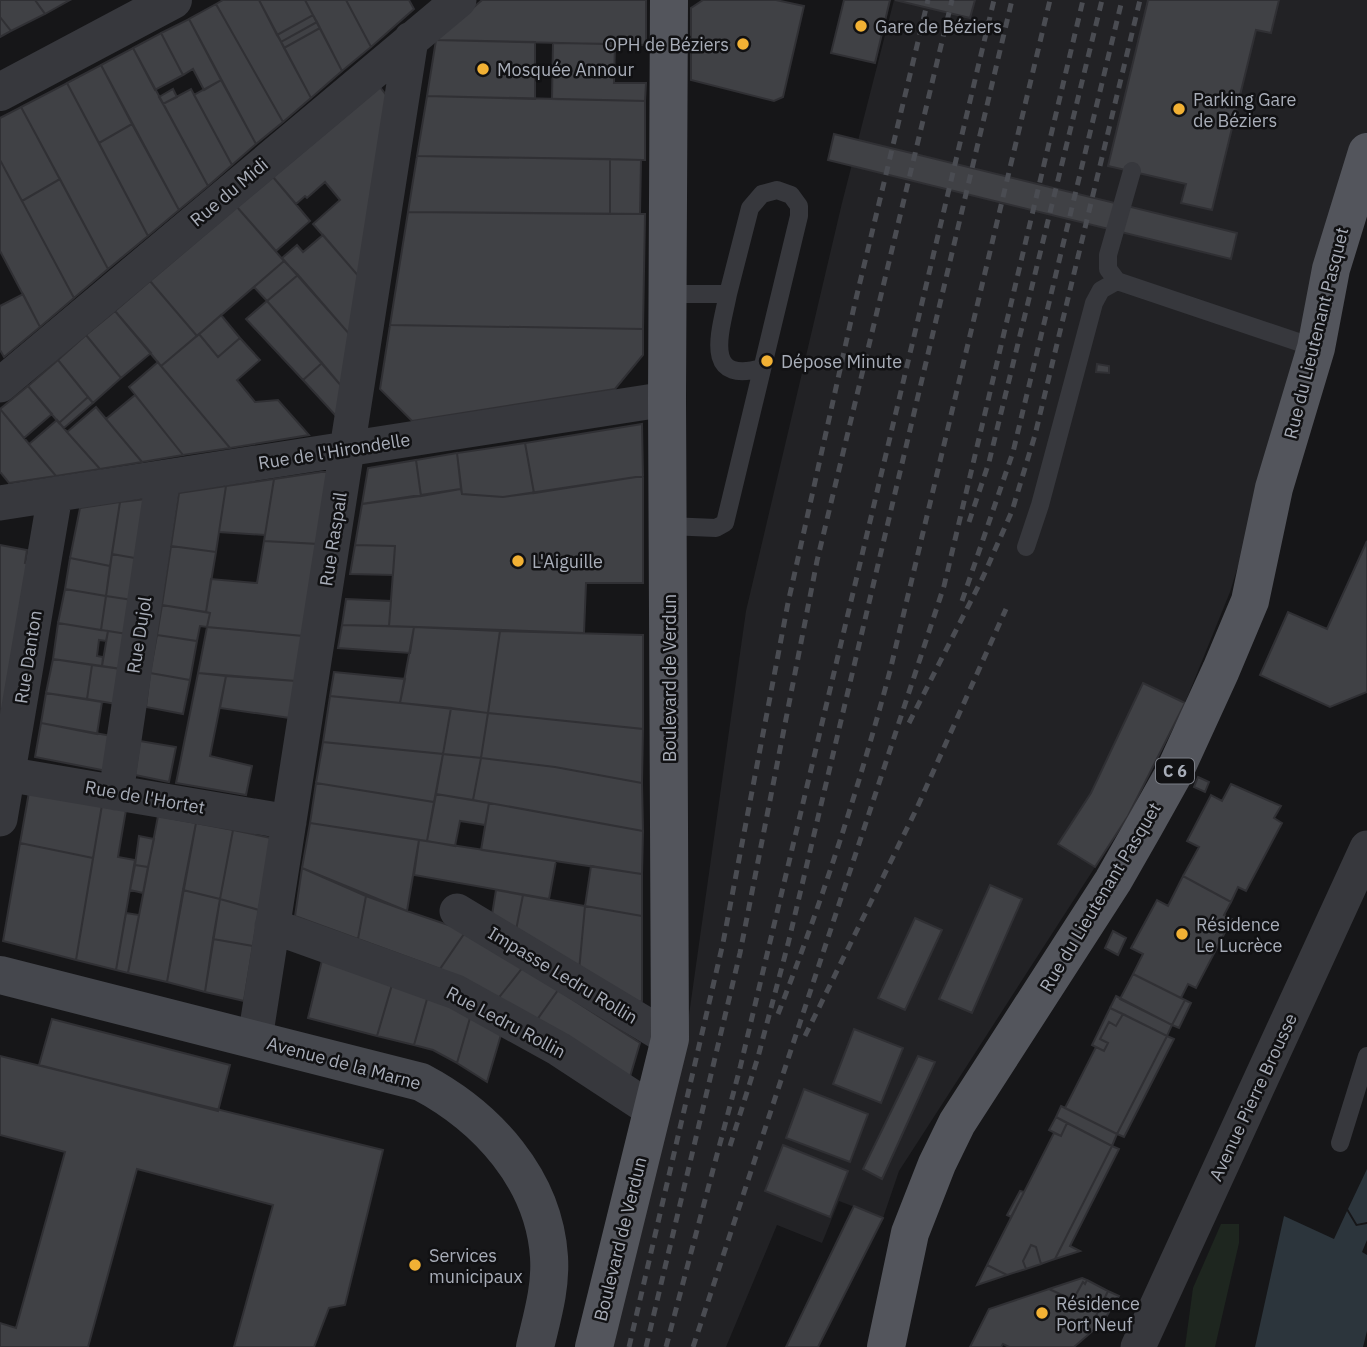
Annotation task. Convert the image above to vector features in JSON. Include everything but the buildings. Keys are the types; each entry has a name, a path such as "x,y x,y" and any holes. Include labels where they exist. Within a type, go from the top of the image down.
{"main road":[{"name":"Boulevard de Verdun","path":"594,1347 670,1039 667,399 669,0"},
{"name":"Rue du Lieutenant Pasquet","path":"886,1347 910,1233 928,1183 947,1143 1146,825 1173,775 1250,601 1274,488 1316,348 1331,269 1367,152"},
{"name":"Avenue de la Marne","path":"0,975 421,1082 451,1098 481,1123 520,1170 534,1196 544,1224 549,1258 547,1297 535,1347"}],"street":[{"path":"0,66 124,0"},
{"path":"0,92 173,0"},
{"name":"Rue du Midi","path":"0,385 459,0"},
{"name":"Rue Raspail","path":"255,1039 411,39"},
{"name":"Rue de l'Hirondelle","path":"0,503 667,399"},
{"name":"Rue Dujol","path":"116,793 163,478"},
{"name":"Rue Danton","path":"0,820 4,773 55,495"},
{"name":"Rue de l'Hortet","path":"4,773 289,821"},
{"name":"Avenue Pierre Brousse","path":"1138,1347 1367,848"},
{"name":"Impasse Ledru Rollin","path":"457,911 670,1039"},
{"name":"Rue Ledru Rollin","path":"272,926 456,992 559,1049 652,1110"}],"lane":[{"path":"1132,171 1108,256 1108,269 1117,281 1316,348"},
{"path":"668,526 716,528 725,523 799,216 799,206 791,195 777,190 762,194 750,208 718,348 720,360 726,368 737,372 762,368"},
{"path":"1026,547 1040,505 1094,303 1101,290 1117,281"},
{"path":"668,294 729,294"},
{"path":"1340,1143 1367,1056"}],"shaded area":[{"name":"Gare de Béziers","path":"894,0 1367,0 1367,149 1230,592 1185,703 1128,816 899,1171 883,1218 839,1201 822,1243 777,1225 726,1347 611,1347 687,1029 746,611 842,203"},
{"path":"1367,1169 1367,1222 1357,1224 1348,1209"},
{"path":"1347,1211 1356,1226 1367,1224 1367,1240 1362,1252 1367,1255 1367,1331 1363,1347 1255,1347 1284,1216 1334,1239"},
{"path":"1221,1224 1239,1224 1239,1243 1215,1347 1185,1347 1193,1288"}],"railway":[{"path":"629,1347 723,943 788,603 854,307 928,0"},
{"path":"646,1347 740,953 817,561 952,0"},
{"path":"666,1347 740,1068 994,0"},
{"path":"730,1146 758,1057 788,944 1012,0"},
{"path":"778,1014 839,844 890,671 1050,0"},
{"path":"693,1347 944,586 1083,0"},
{"path":"969,522 989,462 1102,0"},
{"path":"962,601 1013,452 1122,0"},
{"path":"909,723 983,577 1012,511 1035,435 1140,0"},
{"path":"805,1036 916,810 1006,609"}],"place":[{"name":"Gare de Béziers","path":"861,26"},
{"name":"OPH de Béziers","path":"743,44"},
{"name":"Mosquée Annour","path":"483,69"},
{"name":"Parking Gare de Béziers","path":"1179,109"},
{"name":"Dépose Minute","path":"767,361"},
{"name":"L'Aiguille","path":"518,561"},
{"name":"Résidence Le Lucrèce","path":"1182,934"},
{"name":"Services municipaux","path":"415,1265"},
{"name":"Résidence Port Neuf","path":"1042,1313"}]}
